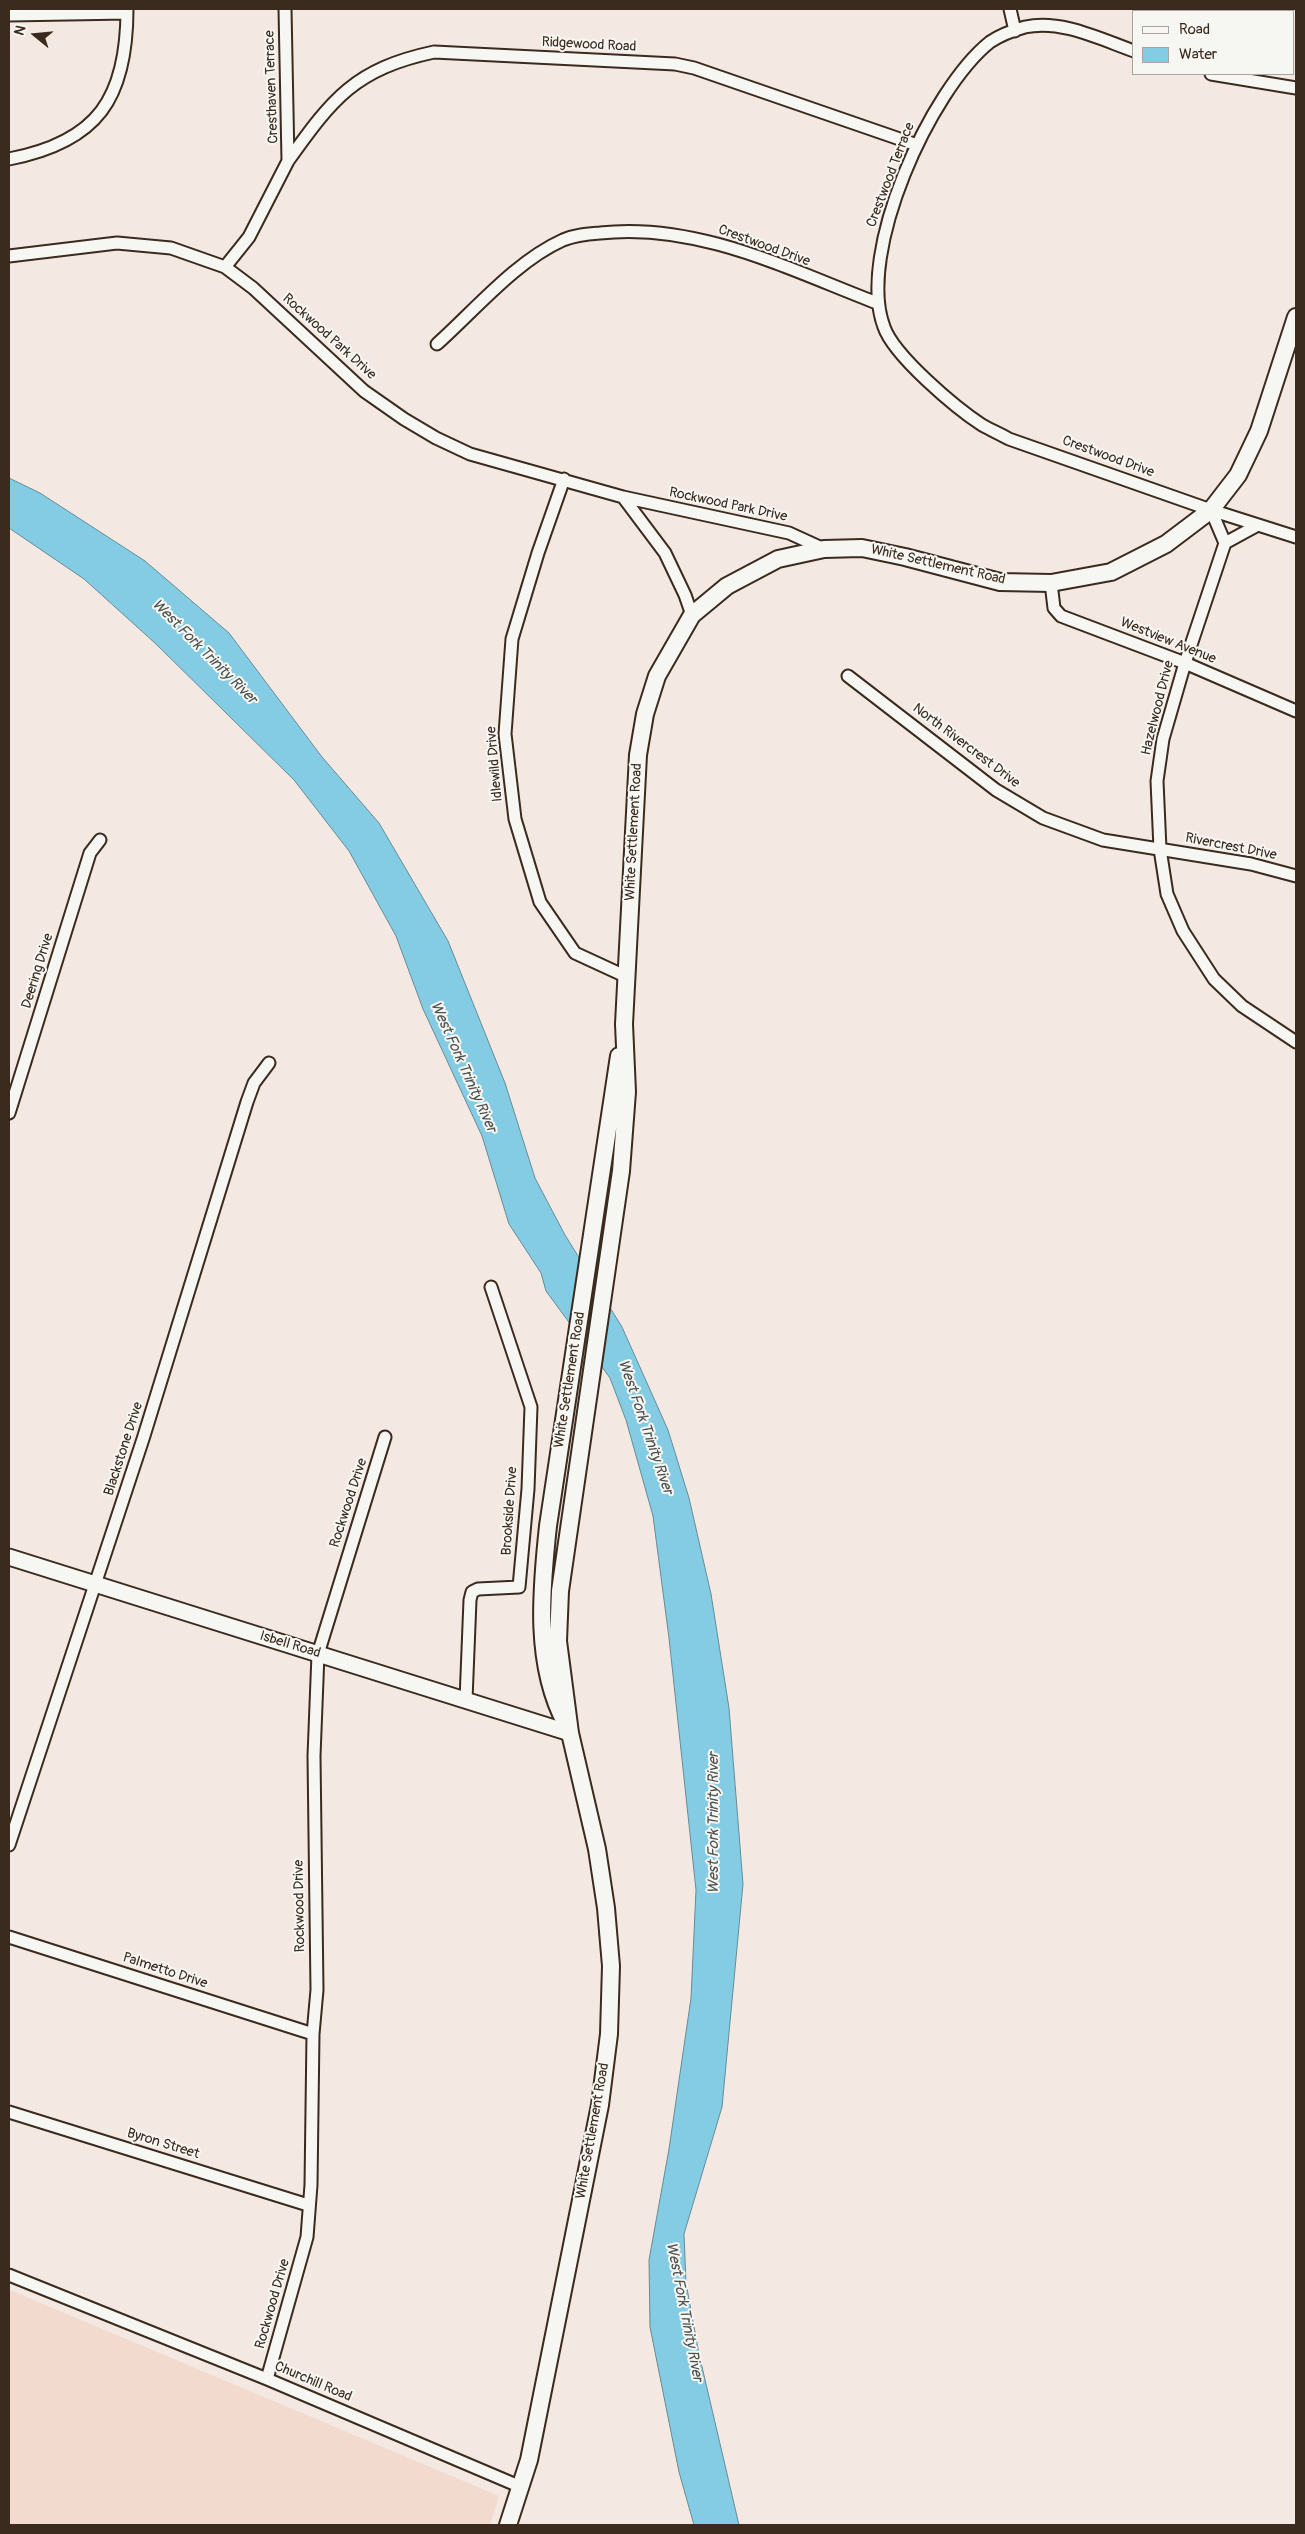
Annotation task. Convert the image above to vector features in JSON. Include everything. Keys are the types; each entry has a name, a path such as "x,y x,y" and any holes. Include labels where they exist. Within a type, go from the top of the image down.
{"main road":[{"name":"White Settlement Road","path":"570,1733 554,1702 543,1636 542,1584 548,1526 624,1024 638,755 645,714 656,676 692,615 727,586 778,559 824,549 862,548 905,557 1000,582 1051,583 1111,572 1166,544 1211,510 1238,475 1259,431 1296,317"},
{"name":"White Settlement Road","path":"508,2525 529,2460 598,2114 609,2034 611,1966 606,1908 597,1850 570,1733 558,1642 560,1591 621,1171 627,1092 624,1024"}],"street":[{"name":"Cresthaven Terrace","path":"225,268 249,237 288,161 285,9"},
{"path":"1010,9 1015,31"},
{"path":"9,14 127,11 118,80 112,95 83,131 57,146 36,154 9,159"},
{"name":"Crestwood Terrace","path":"878,270 885,230 917,145 952,83 991,41 1015,31 1042,25 1060,26 1132,50"},
{"name":"Ridgewood Road","path":"288,161 324,111 356,82 377,69 405,58 434,52 681,66 917,145"},
{"path":"1217,75 1296,88"},
{"name":"Crestwood Drive","path":"437,344 526,262 570,238 622,230 661,232 723,244 877,303"},
{"name":"Rockwood Park Drive","path":"9,256 117,243 171,248 225,268 253,288 364,390 404,419 470,454 623,497 789,533 824,549"},
{"name":"Crestwood Drive","path":"878,270 877,303 884,329 896,348 956,404 983,425 1009,439 1211,510 1296,537"},
{"name":"Idlewild Drive","path":"564,479 538,553 512,640 505,734 515,819 540,902 575,953 627,976"},
{"path":"623,497 665,553 685,595 692,615"},
{"path":"1211,510 1225,543 1258,525"},
{"name":"Hazelwood Drive","path":"1225,543 1185,663 1163,739 1157,780 1160,849 1167,894 1183,931 1214,979 1242,1006 1296,1042"},
{"name":"Westview Avenue","path":"1051,583 1054,608 1061,616 1185,663 1296,711"},
{"name":"North Rivercrest Drive","path":"848,676 996,790 1044,818 1103,840 1160,849"},
{"name":"Deering Drive","path":"9,1112 90,854 100,840"},
{"name":"Rivercrest Drive","path":"1160,849 1251,864 1296,876"},
{"name":"Blackstone Drive","path":"9,1845 143,1439 247,1102 254,1083 269,1063"},
{"name":"Brookside Drive","path":"466,1700 470,1600 472,1592 478,1589 519,1587 528,1489 531,1407 491,1288"},
{"name":"Rockwood Drive","path":"267,2379 307,2237 311,2185 313,2034 317,1990 314,1756 318,1654 386,1437"},
{"name":"Isbell Road","path":"9,1557 570,1733"},
{"name":"Palmetto Drive","path":"9,1937 313,2034"},
{"name":"Byron Street","path":"9,2112 308,2205"},
{"name":"Churchill Road","path":"9,2275 267,2379 520,2487"}],"shaded area":[{"path":"10,2290 499,2496 490,2525 9,2525"}],"water":[{"name":"West Fork Trinity River","path":"9,478 40,493 145,561 229,633 322,757 379,823 448,941 505,1083 535,1178 565,1235 622,1327 668,1430 689,1498 711,1594 729,1708 743,1884 722,2107 684,2234 686,2283 699,2354 739,2525 694,2525 679,2472 650,2327 649,2260 669,2149 691,1998 696,1890 669,1638 653,1516 626,1420 610,1378 546,1291 541,1273 509,1224 482,1136 423,1009 396,936 349,851 294,780 156,644 84,579 9,528"}]}
